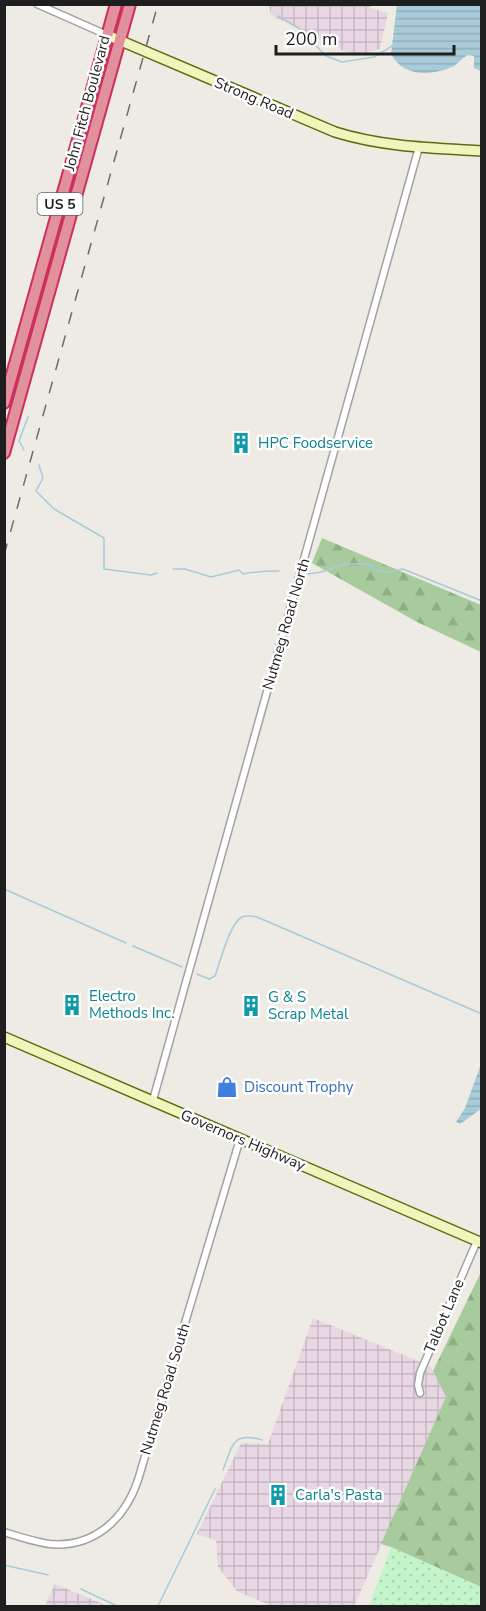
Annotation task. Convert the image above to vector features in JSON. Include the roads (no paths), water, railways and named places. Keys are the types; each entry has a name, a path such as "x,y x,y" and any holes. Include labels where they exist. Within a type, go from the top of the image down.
{"highway":[{"name":"John Fitch Boulevard","path":"4,403 116,4"},
{"name":"John Fitch Boulevard","path":"4,453 130,4"}],"street":[{"name":"Strong Road","path":"37,4 335,132 375,142 482,151"},
{"name":"Nutmeg Road North","path":"153,1100 419,147"},
{"name":"Governors Highway","path":"4,1037 479,1242"},
{"name":"Nutmeg Road South","path":"4,1532 50,1544 80,1541 108,1528 128,1504 138,1480 240,1139"},
{"name":"Talbot Lane","path":"420,1393 418,1384 420,1373 479,1242"}],"water":[{"path":"397,5 481,5 481,71 474,68 474,56 468,55 452,67 427,73 410,71 396,62 391,54"},
{"path":"481,1064 481,1109 460,1124 456,1122 465,1108"}],"waterway":[{"path":"278,16 300,29 326,56 342,62 374,57 392,46"},
{"path":"24,450 19,441 28,417"},
{"path":"39,465 43,478 36,491 54,509 104,538 104,569 151,575 157,573"},
{"path":"308,574 344,564 368,564 379,571 391,572 403,569 482,601"},
{"path":"173,569 185,569 211,577 239,570 243,574 279,571"},
{"path":"4,889 126,943"},
{"path":"197,974 209,979 215,976 233,927 242,917 251,916 482,1014"},
{"path":"133,946 182,967"},
{"path":"223,1470 235,1442 245,1437 262,1440"},
{"path":"158,1606 215,1489"},
{"path":"4,1565 48,1575"},
{"path":"81,1589 117,1606"}],"railway":[{"path":"4,555 158,4"}],"place":[{"name":"HPC Foodservice","path":"241,443"},
{"name":"Electro Methods Inc.","path":"72,1005"},
{"name":"G & S Scrap Metal","path":"251,1006"},
{"name":"Discount Trophy","path":"227,1087"},
{"name":"Carla's Pasta","path":"278,1495"}]}
